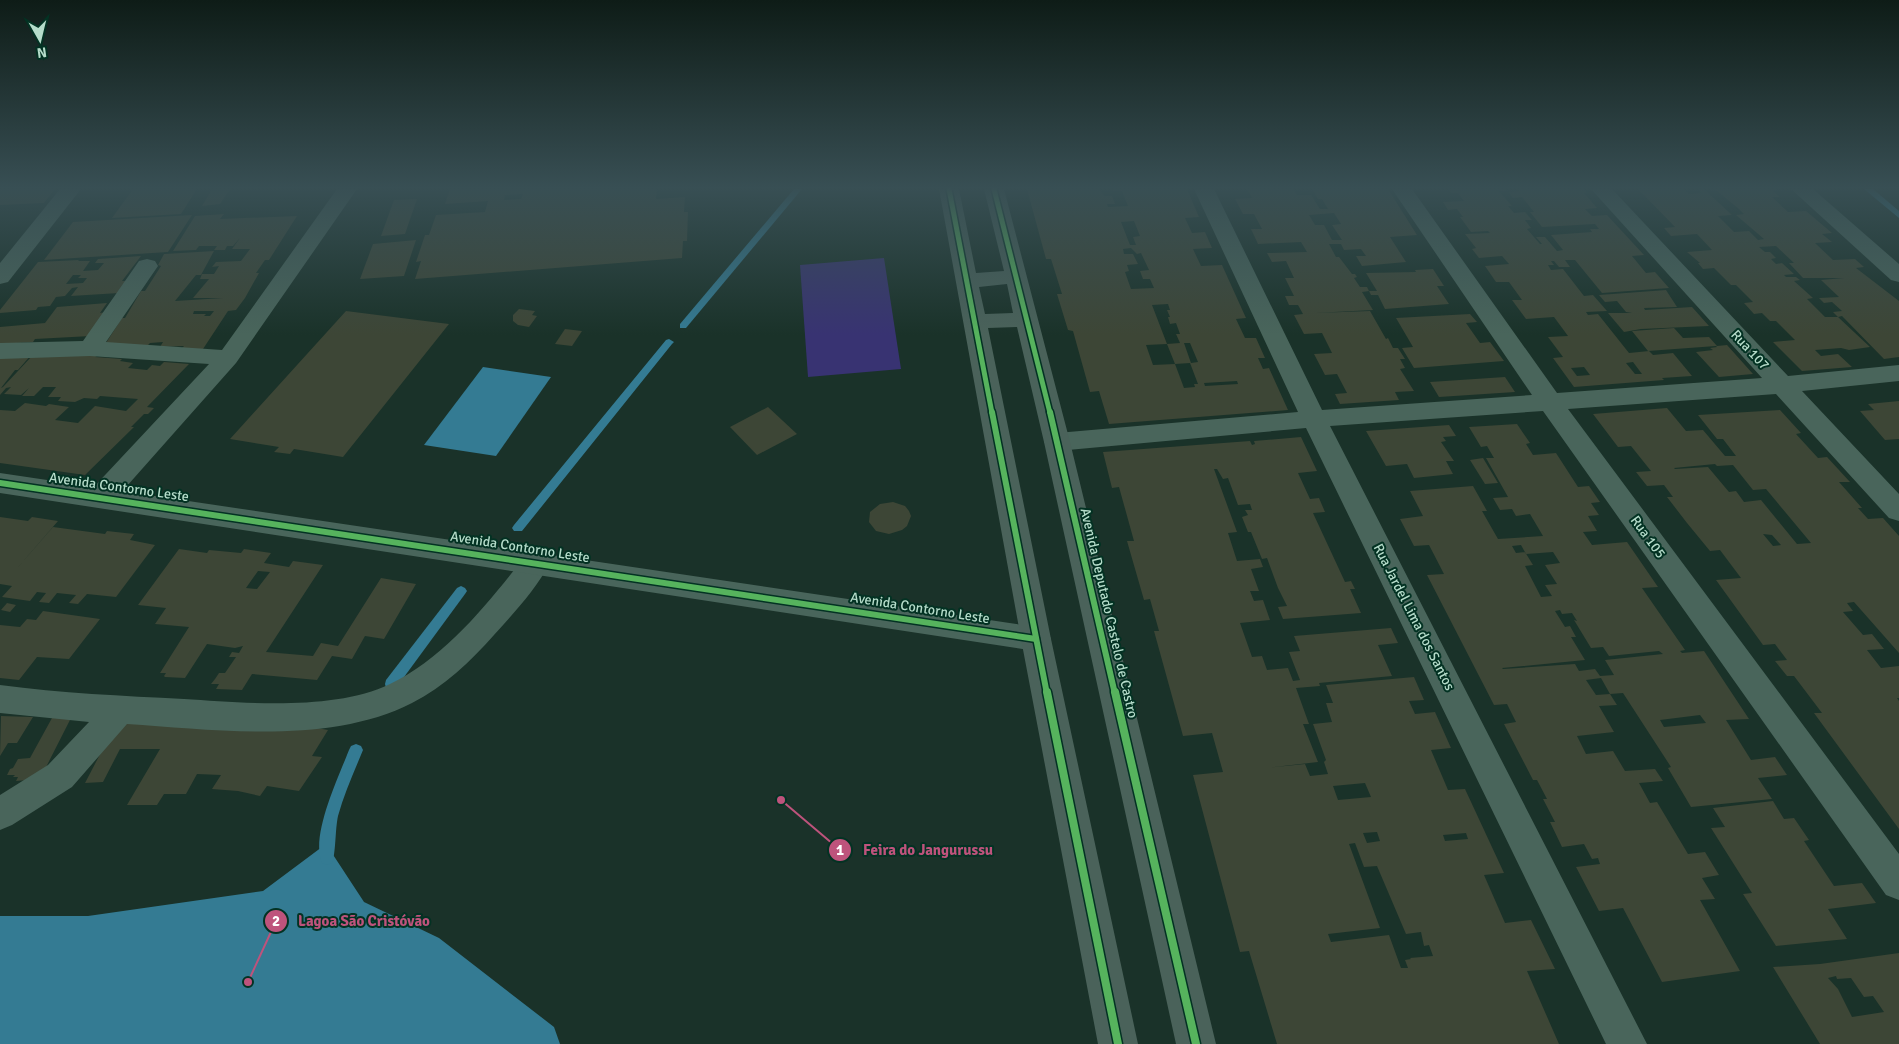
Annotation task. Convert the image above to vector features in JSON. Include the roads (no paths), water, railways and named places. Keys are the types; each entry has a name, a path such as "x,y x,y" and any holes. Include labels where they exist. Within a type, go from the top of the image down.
{"main road":[{"path":"958,238 1036,638 1118,1044"},
{"name":"Avenida Deputado Castelo de Castro","path":"1005,238 1057,442 1196,1044"},
{"path":"966,281 1015,278"},
{"path":"974,322 1026,320"}],"street":[{"path":"0,277 32,238"},
{"path":"101,497 228,358 313,238"},
{"name":"Rua Jardel Lima dos Santos","path":"1227,238 1314,419 1627,1044"},
{"name":"Rua 105","path":"1436,238 1550,402 1899,883"},
{"name":"Rua 107","path":"1645,238 1899,511"},
{"path":"1857,238 1899,275"},
{"path":"90,348 147,266"},
{"path":"0,351 90,348 228,358"},
{"path":"1057,442 1314,419 1782,384 1899,373"},
{"name":"Avenida Contorno Leste","path":"0,483 1036,638"},
{"path":"0,699 120,710 275,717 325,714 369,706 400,694 437,671 458,654 501,608 536,563"},
{"path":"0,814 60,776 120,710"}],"water":[{"path":"483,367 551,377 496,456 424,445"},
{"path":"326,844 364,902 439,938 554,1027 560,1044 0,1044 0,916 88,916 263,891"}],"waterway":[{"path":"683,326 757,238"},
{"path":"518,528 669,342"},
{"path":"391,684 461,591"},
{"path":"327,858 328,830 331,817 356,750"}],"place":[{"name":"Feira do Jangurussu","path":"781,800"},
{"name":"Lagoa São Cristóvão","path":"248,982"}]}
